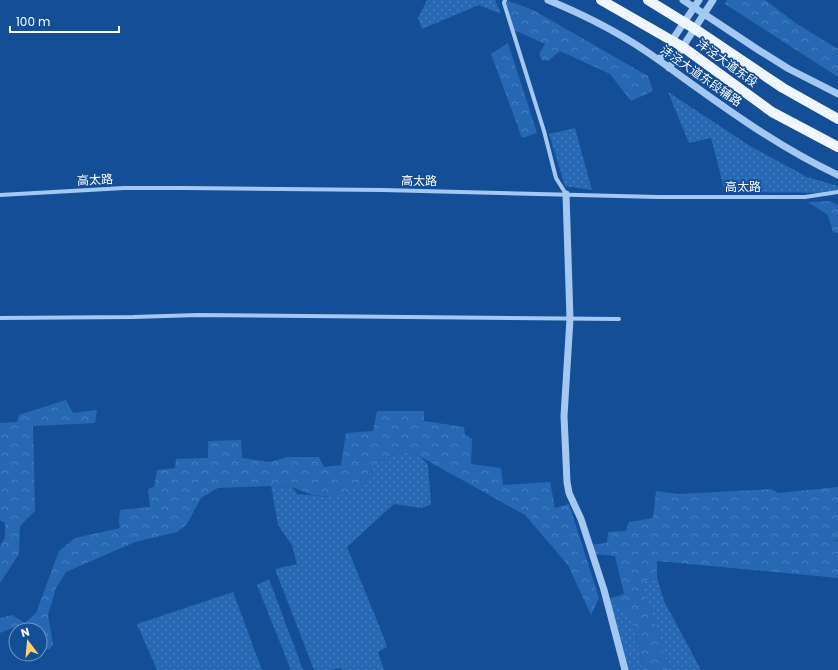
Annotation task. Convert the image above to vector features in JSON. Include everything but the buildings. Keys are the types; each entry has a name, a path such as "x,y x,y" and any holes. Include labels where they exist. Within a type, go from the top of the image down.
{"main road":[{"name":"沣泾大道东段","path":"601,0 683,47 772,112 838,147"},
{"name":"沣泾大道东段","path":"648,0 695,29 783,88 838,119"}],"street":[{"path":"505,0 504,3 544,131 556,178 566,194 570,319 564,416 567,482 569,493 580,519 604,590 625,670"},
{"name":"沣泾大道东段辅路","path":"548,0 604,26 659,60 768,136 810,161 838,175"},
{"path":"683,0 760,52 838,94"},
{"path":"659,60 699,0"},
{"path":"669,68 713,0"},
{"name":"高太路","path":"0,195 124,188 367,190 658,196 805,197 838,192"},
{"path":"0,318 198,315 619,319"}],"green space":[{"path":"427,0 495,0 501,14 479,5 422,29 418,18"},
{"path":"506,0 533,10 648,76 653,91 631,101 610,74 560,51 548,61 542,60 539,54 545,44 514,30"},
{"path":"727,0 765,0 797,24 838,49 838,77 725,4"},
{"path":"508,43 537,133 522,138 491,54"},
{"path":"668,92 750,146 807,177 838,186 838,193 725,192 711,138 689,143"},
{"path":"575,128 592,190 565,186 549,134"},
{"path":"830,201 838,205 838,233 833,232 828,215 808,202"},
{"path":"66,400 73,413 97,410 95,423 33,426 35,511 20,526 19,554 0,583 0,547 5,537 5,523 0,520 0,423 17,422 19,415"},
{"path":"377,411 424,411 424,421 464,427 465,435 472,439 471,464 501,468 503,485 550,482 555,508 569,504 599,598 591,615 568,565 525,515 421,457 405,452 388,457 375,466 365,482 347,493 332,497 312,495 292,487 271,486 218,488 201,498 187,524 177,532 135,542 66,572 56,588 48,615 53,644 50,649 48,649 48,622 26,622 36,613 59,551 75,538 120,528 120,510 150,507 148,489 154,487 157,470 175,468 176,459 208,458 208,441 241,440 242,458 270,462 287,457 319,457 324,467 341,465 346,433 373,431"},
{"path":"405,452 421,457 428,465 431,504 422,508 394,504 347,547 387,647 378,652 384,670 342,670 341,668 332,670 314,670 275,569 297,564 292,545 278,525 271,486 292,487 297,494 332,497 365,482 375,466 388,457"},
{"path":"838,487 838,540 832,541 838,541 838,578 657,561 657,578 645,581 642,590 653,616 669,670 643,670 637,639 629,615 625,609 615,604 608,611 605,600 624,594 615,556 594,554 589,545 607,543 608,532 626,531 629,522 653,518 656,491 678,494 771,489 778,493"},
{"path":"657,578 664,601 701,670 669,670 653,616 642,590 645,581"},
{"path":"269,579 303,670 291,670 257,585"},
{"path":"233,592 262,670 157,670 137,624"},
{"path":"615,604 625,609 629,614 637,639 643,670 627,670 608,611"},
{"path":"12,615 23,622 8,622 8,630 0,633 0,618"}]}
